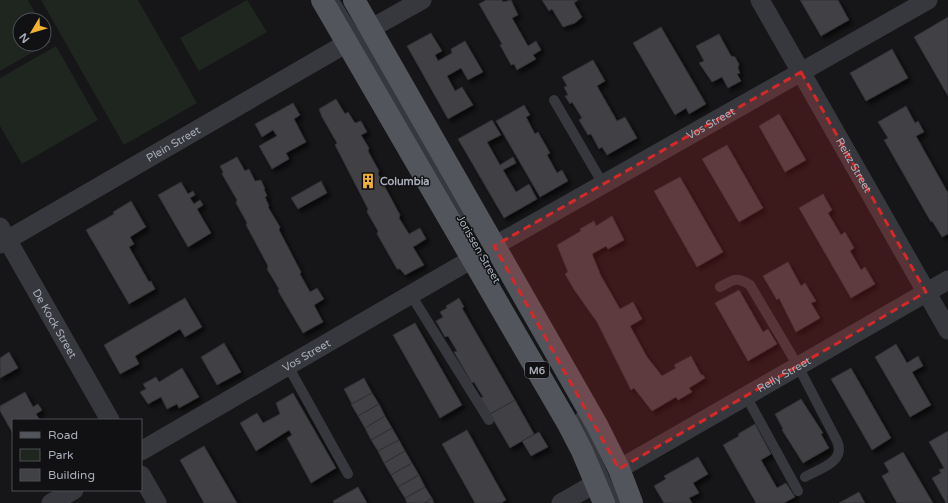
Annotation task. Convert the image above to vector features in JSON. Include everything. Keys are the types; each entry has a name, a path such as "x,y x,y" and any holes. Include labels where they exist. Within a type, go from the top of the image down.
{"main road":[{"name":"Jorissen Street","path":"322,0 568,424 596,483"},
{"name":"Jorissen Street","path":"354,0 597,425 619,469"},
{"name":"M6","path":"619,469 632,503"},
{"name":"M6","path":"596,483 604,503"}],"street":[{"path":"370,29 422,0"},
{"name":"Reitz Street","path":"760,0 948,330"},
{"name":"Vos Street","path":"494,246 928,0"},
{"name":"Plein Street","path":"2,237 346,43"},
{"name":"De Kock Street","path":"2,237 109,419"},
{"name":"Vos Street","path":"142,450 472,259"},
{"name":"Relly Street","path":"619,469 948,280"},
{"path":"142,477 157,503"},
{"path":"561,503 596,483"},
{"path":"51,503 72,491"}],"lane":[{"name":"Jorissen Street","path":"334,0 470,228 341,0"},
{"path":"554,100 603,184"},
{"path":"720,287 735,279 741,279 750,285 798,366 840,448 839,455 836,460 805,477"},
{"name":"Jorissen Street","path":"500,286 586,437 604,473 616,503"},
{"path":"411,294 489,420"},
{"path":"288,366 348,474"},
{"path":"746,396 798,491"},
{"path":"576,410 603,460 621,503"}],"highlighted area":[{"path":"801,72 926,292 619,469 494,246"}],"green space":[{"path":"0,0 28,0 35,12 12,12 12,52 33,52 0,71"},
{"path":"41,0 138,0 197,103 124,145 52,19 52,12 48,12"},
{"path":"247,0 267,32 199,71 180,38"},
{"path":"56,46 98,120 22,164 0,126 0,78 46,52 52,52 52,48"}],"building":[{"path":"486,0 502,0 503,2 511,0 518,15 512,18 528,46 536,41 541,50 533,55 536,59 517,70 514,64 511,65 500,45 502,44 479,4"},
{"path":"542,0 578,0 574,3 582,17 575,23 563,27 552,9 549,11"},
{"path":"800,0 838,0 849,20 821,36"},
{"path":"948,17 948,96 914,37"},
{"path":"661,27 706,104 689,114 686,108 675,115 633,43"},
{"path":"431,33 442,51 435,55 438,61 452,53 451,49 465,41 483,72 468,80 461,68 447,76 455,91 462,87 473,105 448,119 407,46"},
{"path":"719,34 731,56 735,57 739,64 738,68 740,73 737,74 741,81 728,88 722,77 712,82 699,63 704,61 696,46"},
{"path":"892,49 908,78 866,101 850,73"},
{"path":"593,60 605,81 597,86 617,121 625,117 637,138 607,155 602,147 599,149 591,134 588,135 579,120 582,118 572,102 570,104 565,96 568,95 564,87 567,86 562,77"},
{"name":"Columbia","path":"336,99 345,114 348,112 355,123 361,121 367,132 361,135 369,148 368,151 379,171 378,174 400,215 399,218 409,234 420,228 426,239 413,247 424,265 405,275 400,269 397,269 377,234 378,231 367,212 368,209 335,145 337,143 322,117 319,109"},
{"path":"293,103 300,115 294,119 306,142 286,153 289,159 272,169 259,146 277,136 273,130 262,137 255,124"},
{"path":"524,105 530,115 526,117 535,134 538,132 550,153 547,155 557,173 562,170 568,181 540,197 496,121"},
{"path":"906,106 915,123 918,121 924,132 916,136 948,193 948,234 942,237 932,221 931,222 884,140 888,138 878,122"},
{"path":"779,114 806,160 785,172 759,126"},
{"path":"492,120 501,135 487,142 500,165 513,157 516,163 503,170 516,192 529,184 537,199 504,218 458,139"},
{"path":"727,145 763,208 739,222 702,159"},
{"path":"237,157 245,171 249,169 255,181 261,180 267,196 265,197 269,206 268,207 280,227 279,230 301,272 300,274 310,292 317,288 324,299 314,305 323,322 303,333 278,291 279,289 267,269 268,266 236,203 237,200 222,174 223,172 220,166"},
{"path":"680,177 723,252 697,267 654,191"},
{"path":"321,181 327,193 298,209 291,198"},
{"path":"181,182 188,194 193,191 195,195 190,198 194,204 200,200 203,205 197,209 211,233 188,247 158,195"},
{"path":"823,194 832,210 828,213 841,235 845,232 854,248 850,251 861,270 865,267 875,284 851,298 799,208"},
{"path":"131,201 146,227 130,237 134,244 129,247 149,282 151,281 155,289 129,304 86,230 114,214 113,212"},
{"path":"612,216 624,240 608,249 606,246 592,254 601,276 620,309 633,302 642,319 630,326 647,357 662,376 676,368 674,365 691,356 701,375 705,378 689,388 692,392 678,400 676,397 652,411 634,388 631,390 597,322 565,274 568,272 557,245 581,231 580,229 594,221 596,226"},
{"path":"788,262 801,286 805,283 816,301 811,303 820,318 796,332 779,298 777,300 763,276"},
{"path":"739,290 763,332 768,329 777,344 748,361 715,303"},
{"path":"185,298 202,327 185,337 180,329 135,356 139,364 120,374 104,345"},
{"path":"459,298 464,307 462,308 515,400 490,414 480,398 483,397 474,382 472,383 454,352 457,351 448,336 445,337 436,321 443,317 440,312 447,308 446,306"},
{"path":"415,323 462,405 440,418 393,335"},
{"path":"224,343 241,372 217,385 201,357"},
{"path":"896,344 907,363 918,356 923,366 912,372 931,405 910,417 875,357"},
{"path":"9,352 18,368 0,378 0,358"},
{"path":"182,368 199,397 179,408 177,404 167,409 161,397 148,404 140,392 146,389 143,384 156,377 159,382"},
{"path":"851,368 891,438 872,450 831,379"},
{"path":"364,378 372,393 352,404 344,389"},
{"path":"25,392 33,407 38,404 42,410 36,414 39,419 12,419 12,432 0,411 0,406"},
{"path":"293,393 336,468 311,483 287,438 292,435 289,430 256,451 240,423 257,413 263,423 280,414 276,403"},
{"path":"372,393 379,404 358,416 351,404"},
{"path":"801,399 823,433 821,434 829,448 803,463 782,430 783,429 775,414"},
{"path":"515,400 534,434 510,448 490,414"},
{"path":"379,404 385,416 365,428 358,416"},
{"path":"385,416 392,428 371,440 365,428"},
{"path":"755,424 771,454 761,460 777,488 786,483 795,497 784,503 756,503 723,445 739,436 738,434"},
{"path":"392,428 399,440 378,451 371,440"},
{"path":"467,430 506,500 501,503 475,503 442,444"},
{"path":"948,431 948,503 946,503 932,478 941,473 939,470 944,468 929,442"},
{"path":"539,432 548,447 531,456 522,441"},
{"path":"399,440 405,451 384,463 378,451"},
{"path":"204,446 237,503 204,503 180,460"},
{"path":"405,451 412,463 391,475 384,463"},
{"path":"903,452 933,503 897,503 882,476 889,472 884,463"},
{"path":"698,457 708,474 693,483 699,493 689,498 692,503 664,503 654,486 666,479 664,476"},
{"path":"412,463 419,475 398,487 391,475"},
{"path":"419,475 425,487 405,498 398,487"},
{"path":"358,487 367,503 334,503 333,501"},
{"path":"425,487 432,498 424,503 407,503 405,498"},
{"path":"859,492 865,503 839,503"},
{"path":"432,498 434,503 424,503"}],"place":[{"name":"Columbia","path":"368,181"}]}
